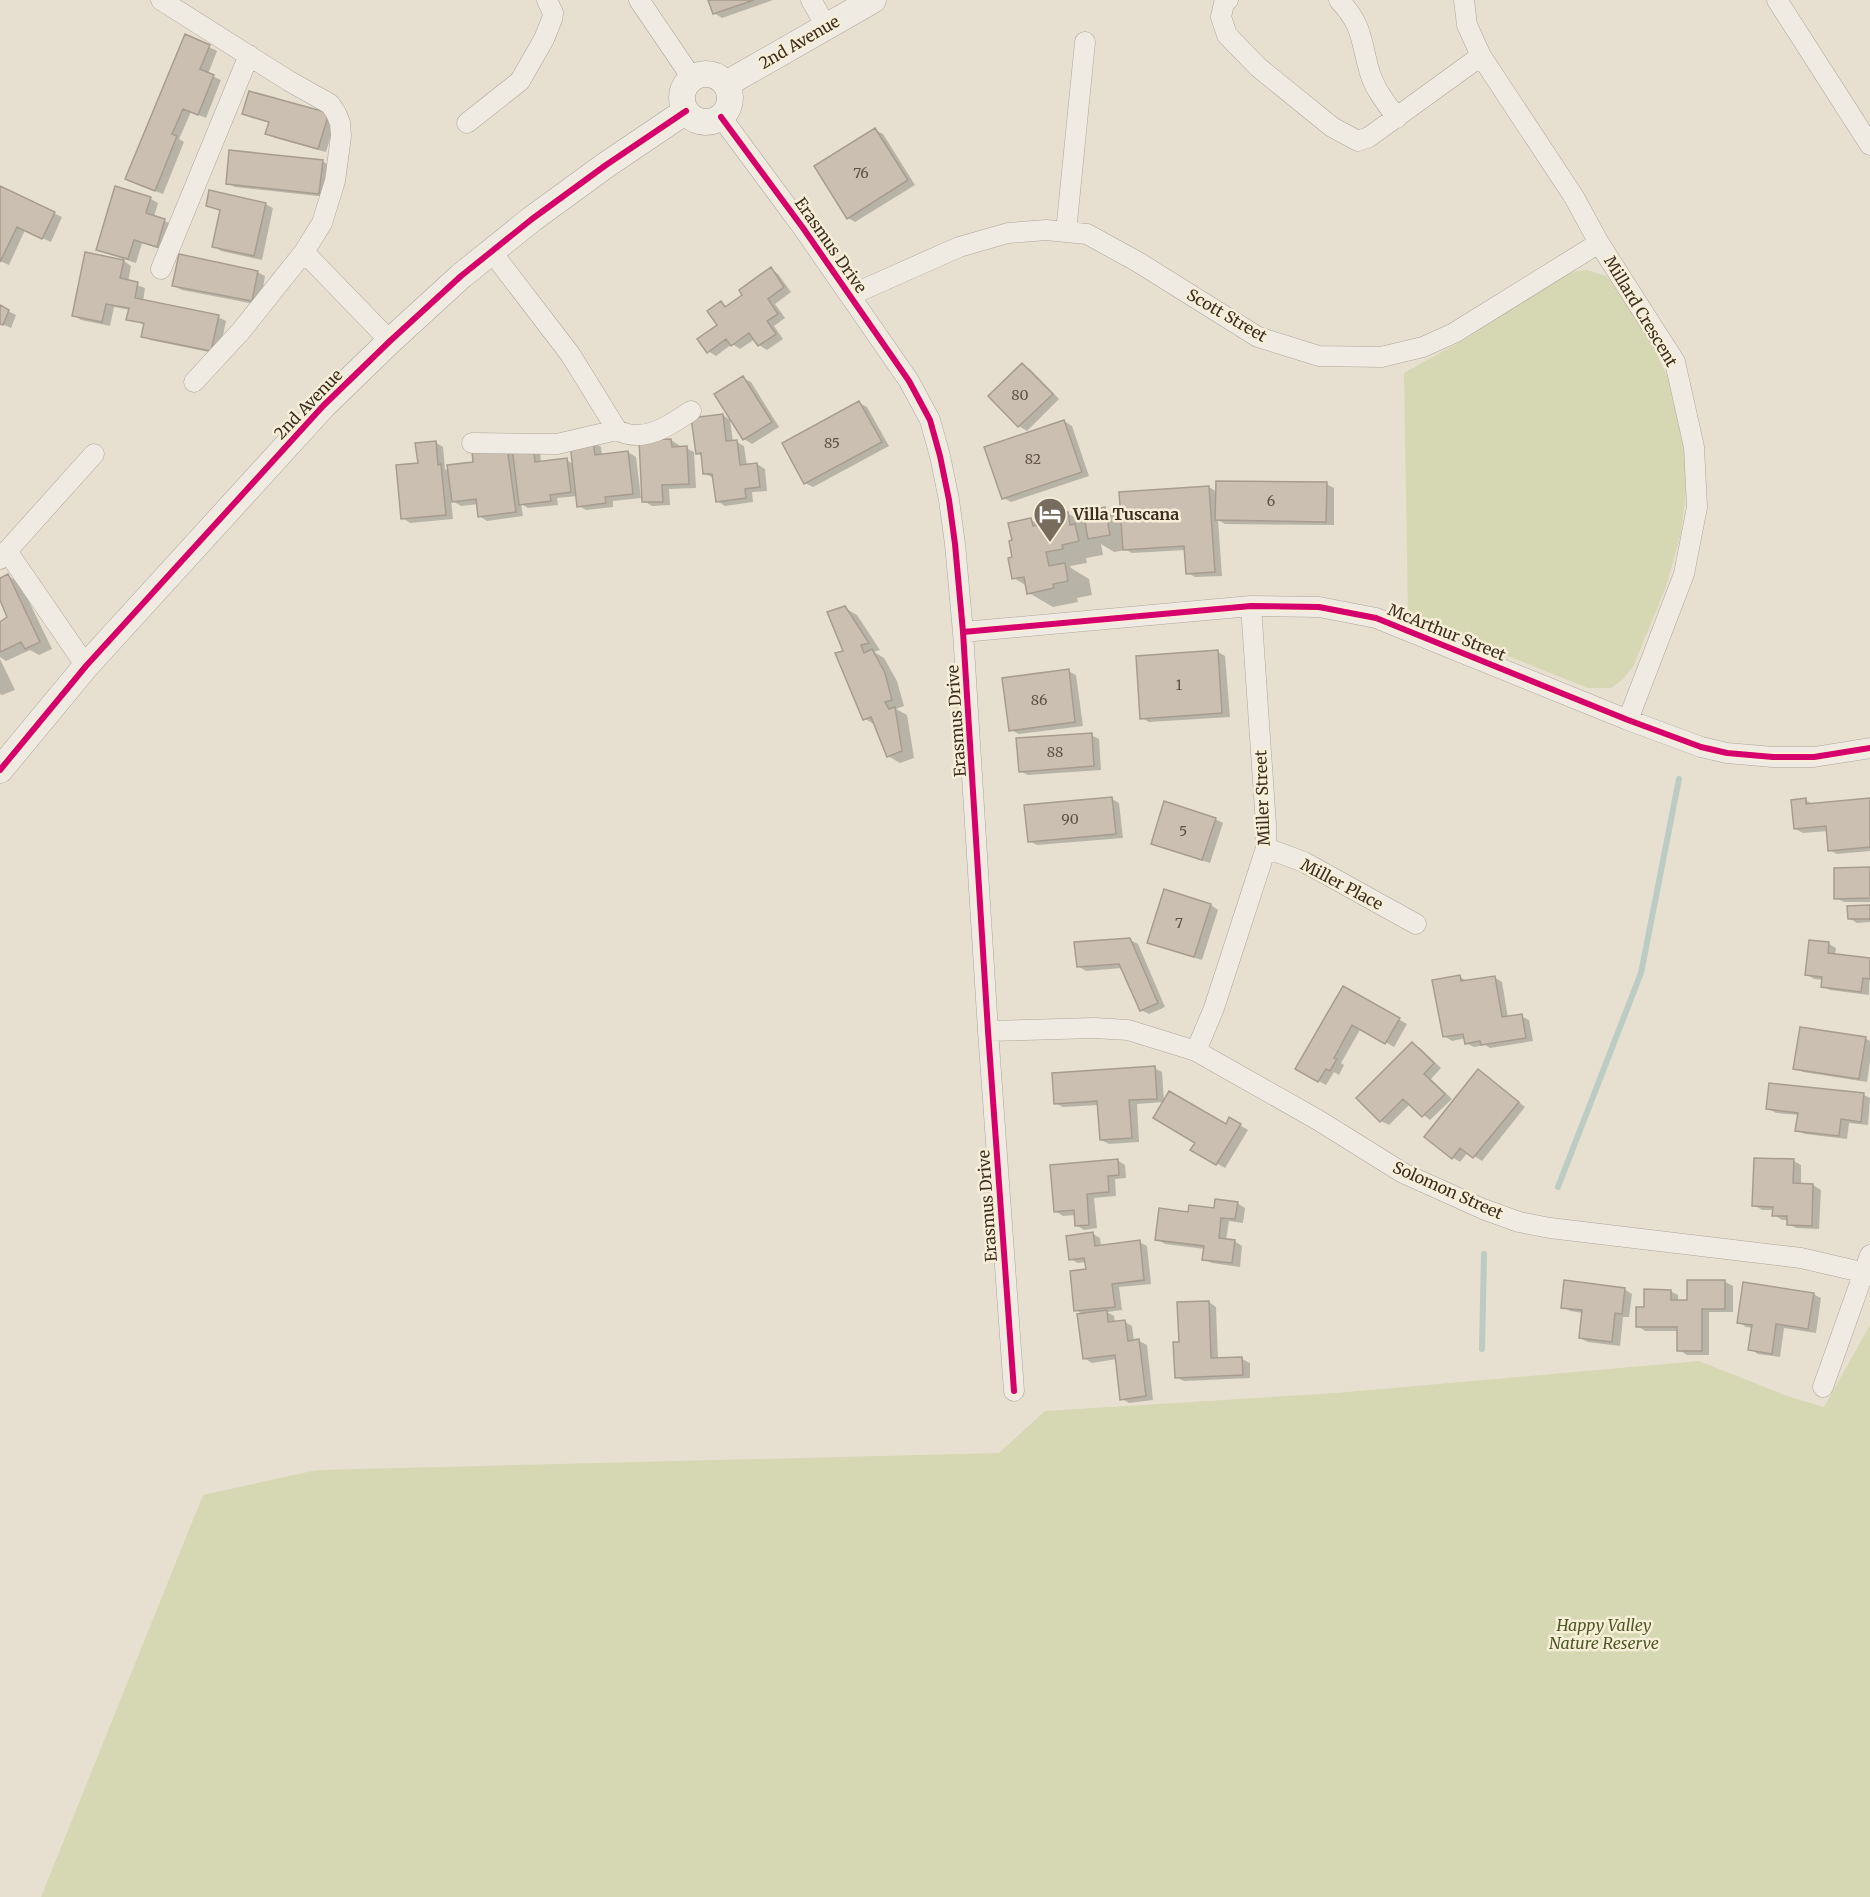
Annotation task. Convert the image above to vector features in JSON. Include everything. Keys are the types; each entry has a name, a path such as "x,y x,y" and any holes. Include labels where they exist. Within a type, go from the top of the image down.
{"street":[{"path":"467,123 520,81 544,39 552,19 553,12 547,0"},
{"path":"639,0 692,78"},
{"path":"811,0 826,26"},
{"name":"2nd Avenue","path":"726,84 873,0"},
{"path":"1228,0 1224,3 1221,17 1227,35 1258,67 1332,127 1358,141 1370,137 1481,56"},
{"path":"1339,0 1354,17 1370,74 1378,91 1397,118"},
{"name":"Millard Crescent","path":"1464,0 1467,25 1481,56 1574,197 1599,243 1675,362 1694,447 1697,507 1684,574 1628,720"},
{"path":"1777,0 1870,145"},
{"path":"165,1 289,81 330,104 340,123 341,136 335,181 322,223 304,252 241,330 194,382"},
{"path":"1066,232 1085,42"},
{"path":"161,269 249,55"},
{"path":"707,74 714,75 726,84 730,100 728,108 721,117 708,122 700,121 686,111 682,97 687,83 692,78 707,74"},
{"name":"2nd Avenue","path":"0,770 86,666 323,406 390,341 461,276 491,252 606,165 686,111"},
{"name":"Erasmus Drive","path":"721,117 850,295 909,381 930,420 940,456 949,500 963,632 1014,1392"},
{"name":"Scott Street","path":"850,295 959,247 1008,233 1046,230 1087,234 1138,262 1258,337 1319,356 1382,357 1424,347 1454,333 1599,243"},
{"path":"304,252 390,341"},
{"path":"491,252 570,354 617,430 628,436 650,433 666,428 691,411"},
{"path":"472,443 557,444 617,430"},
{"path":"86,666 4,555 94,454"},
{"name":"McArthur Street","path":"963,632 1251,606 1318,607 1376,618 1628,720 1701,747 1727,753 1773,757 1814,757 1870,748"},
{"name":"Miller Street","path":"1196,1051 1214,1008 1266,848 1251,606"},
{"name":"Miller Place","path":"1266,848 1304,862 1416,924"},
{"name":"Solomon Street","path":"988,1031 1094,1028 1128,1030 1196,1051 1318,1120 1403,1173 1483,1209 1519,1222 1550,1228 1868,1267"},
{"path":"1823,1387 1868,1267"}],"green space":[{"path":"1588,270 1606,276 1616,287 1651,342 1670,382 1683,431 1686,460 1686,492 1681,533 1666,587 1633,667 1622,680 1611,688 1588,688 1408,616 1404,373 1467,338 1563,276"},
{"name":"Happy Valley Nature Reserve","path":"1870,1325 1870,1897 41,1897 203,1495 317,1470 999,1453 1045,1411 1336,1393 1699,1361 1790,1397 1824,1407"}],"building":[{"path":"708,0 754,0 713,14"},
{"path":"185,34 210,45 200,69 214,75 198,115 183,109 172,134 177,136 155,191 125,179"},
{"path":"249,91 329,113 318,149 265,134 269,122 242,114"},
{"path":"875,128 908,180 847,219 814,166"},
{"path":"229,150 323,160 319,194 226,184"},
{"path":"0,186 55,212 42,239 17,227 0,262"},
{"path":"115,186 151,197 146,213 165,219 157,247 134,240 128,259 96,250"},
{"path":"209,190 266,203 254,256 212,247 220,210 206,206"},
{"path":"85,252 124,260 120,278 138,282 135,298 219,315 211,351 141,337 144,323 126,320 129,308 106,304 102,322 72,316"},
{"path":"179,254 258,271 252,301 172,286"},
{"path":"771,267 784,287 768,299 778,314 767,321 776,334 758,346 749,333 731,346 726,339 707,353 697,339 717,325 707,311 721,301 725,307 742,295 739,290"},
{"path":"0,305 9,310 3,325 0,324"},
{"path":"1022,363 1053,394 1018,427 988,396"},
{"path":"743,376 772,422 743,440 714,394"},
{"path":"859,401 882,442 804,484 782,443"},
{"path":"723,414 726,441 737,440 740,465 757,463 760,487 745,489 746,498 716,502 712,474 703,474 701,453 696,454 691,418"},
{"path":"1064,420 1082,472 1002,499 984,447"},
{"path":"671,439 672,447 687,446 689,484 662,485 663,502 642,502 639,440"},
{"path":"436,441 438,465 441,464 446,515 401,519 396,465 418,463 415,443"},
{"path":"593,441 595,455 628,451 633,494 605,497 606,503 577,507 570,443"},
{"path":"533,445 535,462 567,458 571,492 550,495 551,501 519,505 512,447"},
{"path":"507,447 516,512 478,517 476,499 452,502 447,465 473,462 472,451"},
{"path":"1216,481 1327,482 1326,522 1215,520"},
{"path":"1209,486 1215,572 1186,574 1184,546 1123,550 1119,492"},
{"path":"1105,507 1110,535 1088,539 1083,511"},
{"path":"1068,512 1070,525 1075,524 1079,541 1062,545 1063,549 1046,552 1049,566 1065,563 1068,581 1053,584 1054,588 1027,594 1024,577 1012,579 1008,558 1012,557 1009,541 1012,540 1008,523 1031,518 1033,526 1042,524 1043,530 1046,529 1044,520 1059,518 1058,514"},
{"path":"8,574 40,642 25,649 21,642 0,652 0,622 7,617 0,600 0,578"},
{"path":"845,606 869,643 861,645 864,653 872,649 885,673 892,700 885,702 889,709 895,707 902,751 887,757 871,717 863,720 835,653 843,651 827,612"},
{"path":"1218,650 1222,713 1140,719 1136,656"},
{"path":"1069,669 1075,722 1009,731 1002,678"},
{"path":"1092,733 1094,766 1019,772 1016,738"},
{"path":"1112,797 1116,834 1028,842 1024,805"},
{"path":"1806,798 1806,804 1870,798 1870,847 1828,851 1826,826 1794,829 1791,800"},
{"path":"1164,801 1216,818 1202,860 1151,844"},
{"path":"1870,867 1870,898 1834,899 1834,868"},
{"path":"1164,889 1211,904 1194,957 1147,943"},
{"path":"1870,905 1870,919 1848,919 1847,906"},
{"path":"1130,938 1158,1003 1140,1011 1119,964 1077,967 1074,942"},
{"path":"1809,940 1829,942 1828,953 1870,958 1870,979 1863,978 1861,992 1821,987 1822,977 1805,975"},
{"path":"1460,975 1461,981 1495,976 1502,1017 1522,1014 1526,1038 1481,1045 1480,1041 1465,1044 1463,1034 1443,1037 1432,980"},
{"path":"1343,986 1400,1018 1385,1044 1352,1025 1334,1058 1337,1059 1330,1071 1326,1069 1318,1082 1295,1069"},
{"path":"1800,1027 1866,1037 1859,1079 1793,1069"},
{"path":"1412,1042 1434,1063 1424,1074 1445,1094 1422,1117 1403,1099 1380,1122 1356,1098"},
{"path":"1155,1066 1157,1099 1129,1100 1132,1138 1100,1140 1097,1101 1054,1104 1052,1073"},
{"path":"1478,1069 1519,1102 1473,1158 1460,1148 1452,1159 1424,1137"},
{"path":"1769,1083 1864,1093 1861,1122 1841,1119 1839,1136 1795,1131 1798,1113 1766,1109"},
{"path":"1169,1091 1226,1124 1229,1117 1241,1124 1216,1165 1190,1150 1195,1143 1153,1118"},
{"path":"1754,1158 1794,1159 1793,1183 1813,1184 1812,1226 1787,1225 1787,1216 1772,1216 1773,1207 1752,1206"},
{"path":"1118,1159 1119,1175 1108,1176 1109,1192 1087,1194 1089,1225 1075,1226 1074,1210 1054,1212 1050,1165"},
{"path":"1215,1199 1238,1202 1235,1219 1221,1218 1219,1238 1235,1240 1232,1263 1202,1260 1204,1246 1155,1240 1159,1208 1188,1212 1189,1205 1214,1208"},
{"path":"1093,1232 1095,1246 1140,1240 1144,1280 1112,1284 1115,1307 1074,1311 1070,1271 1086,1269 1084,1258 1069,1260 1066,1236"},
{"path":"1564,1280 1625,1288 1622,1314 1615,1313 1612,1342 1579,1338 1582,1310 1561,1308"},
{"path":"1687,1280 1725,1280 1725,1309 1702,1309 1702,1351 1677,1351 1677,1327 1636,1327 1636,1307 1644,1307 1644,1289 1671,1290 1671,1300 1687,1300"},
{"path":"1743,1282 1814,1293 1808,1329 1776,1324 1772,1354 1748,1350 1752,1325 1737,1323"},
{"path":"1209,1301 1211,1358 1242,1357 1243,1375 1175,1378 1173,1342 1179,1342 1177,1302"},
{"path":"1107,1310 1108,1322 1125,1320 1128,1341 1139,1339 1146,1396 1120,1400 1115,1355 1083,1359 1077,1314"}],"waterway":[{"path":"1558,1187 1641,973 1679,779"},
{"path":"1482,1349 1484,1254"}],"cycle path":[{"path":"0,770 86,666 323,406 390,341 461,276 532,219 686,111"},
{"path":"721,117 803,228 909,381 930,420 940,456 955,544 963,632 988,1031 1014,1391"},
{"path":"963,632 1251,606 1319,607 1376,618 1628,720 1701,747 1727,753 1773,757 1814,757 1870,748"}],"place":[{"name":"Villa Tuscana","path":"1050,543"}]}
